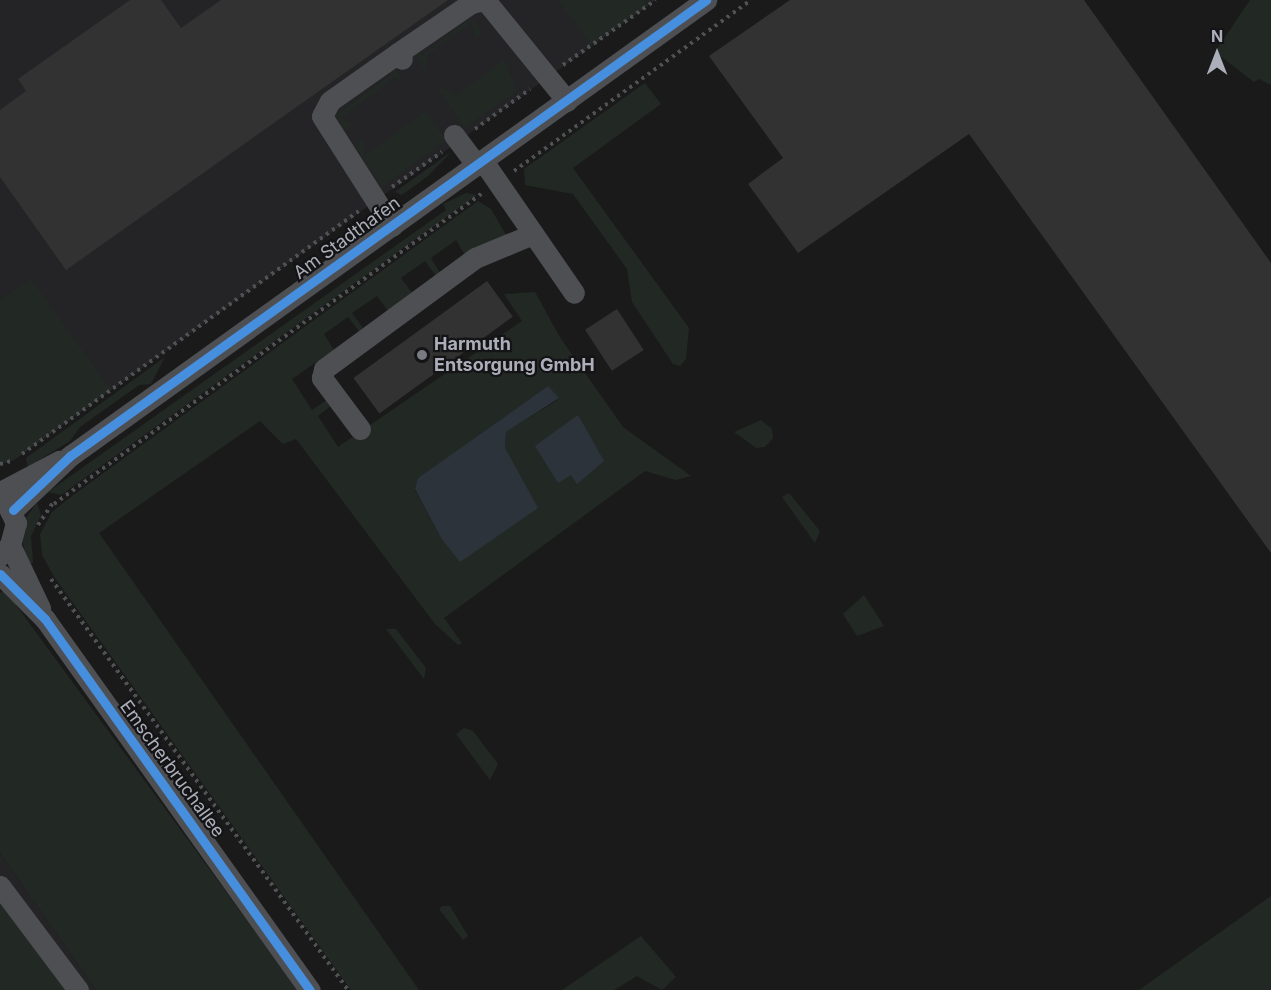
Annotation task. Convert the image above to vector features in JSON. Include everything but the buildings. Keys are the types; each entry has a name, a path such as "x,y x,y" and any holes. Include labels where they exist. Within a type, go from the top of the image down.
{"street":[{"path":"392,226 328,127 324,109 471,3 485,0 567,101"},
{"name":"Am Stadthafen","path":"4,498 70,456 706,0"},
{"path":"456,138 498,183 574,293"},
{"path":"360,429 322,378 324,369 475,258 533,234"},
{"path":"4,498 16,523 5,550"},
{"name":"Emscherbruchallee","path":"5,550 45,619 310,990"},
{"name":"Emscherbruchallee","path":"0,574 45,619"},
{"path":"0,886 78,990"}],"path":[{"path":"14,460 456,138 656,0"},
{"path":"54,504 751,0"},
{"path":"49,576 348,990"}],"shaded area":[{"path":"0,0 656,0 14,460 0,464"},
{"path":"558,0 644,0 648,6 591,45"},
{"path":"1250,0 1271,0 1271,85 1259,79 1254,82 1215,52"},
{"path":"471,18 483,33 475,38 472,22 427,55 426,73 413,50 423,55"},
{"path":"504,60 517,91 464,128 437,86 456,95"},
{"path":"394,67 403,82 395,77 341,118 353,125 343,130 337,115 391,75 388,70"},
{"path":"645,83 661,104 573,168 689,328 686,359 680,366 673,364 632,302 627,269 573,194 525,185 524,169"},
{"path":"426,111 446,140 382,187 354,145 364,136 364,156"},
{"path":"452,151 428,176 402,195 395,192"},
{"path":"466,193 477,195 61,495 48,492 446,210 443,204"},
{"path":"478,201 491,209 506,235 465,255 456,240 431,258 440,273 436,276 425,261 401,278 412,293 388,311 377,296 352,313 363,328 359,331 348,317 324,334 334,350 292,379 312,410 328,399 332,405 318,416 338,447 522,321 504,294 535,292 561,339 623,427 691,476 676,480 645,471 444,618 462,643 458,645 435,624 296,439 283,444 260,421 99,533 419,990 351,990 55,578 42,555 40,534 52,512","holes":["548,386 559,399 506,432 505,448 441,538 415,490 418,478"]},
{"path":"31,279 111,390 14,460 0,464 0,300"},
{"path":"165,357 151,384 139,385 80,427 70,441 28,467 26,458"},
{"path":"548,386 559,398 506,432 505,448 538,508 460,562 441,538 415,489 418,478"},
{"path":"578,415 604,461 577,484 571,475 558,483 535,446"},
{"path":"761,420 772,429 773,438 765,447 756,448 734,432"},
{"path":"789,493 820,531 815,543 782,497"},
{"path":"37,503 41,515 31,536 33,562 28,567 22,538 25,519"},
{"path":"5,590 298,990 96,990 0,853 0,593"},
{"path":"864,595 884,626 857,636 843,614"},
{"path":"386,629 396,629 426,668 424,679"},
{"path":"464,728 473,731 498,764 490,780 456,734"},
{"path":"0,853 96,990 0,990"},
{"path":"1271,896 1271,990 1139,990"},
{"path":"0,898 71,990 0,990"},
{"path":"442,906 450,906 468,936 463,940 439,909"},
{"path":"641,936 676,977 662,990 637,976 614,990 562,990"}],"cycle path":[{"path":"13,510 70,456 706,0"},
{"path":"0,574 45,619 310,990"}],"place":[{"name":"Harmuth Entsorgung GmbH","path":"422,355"}]}
